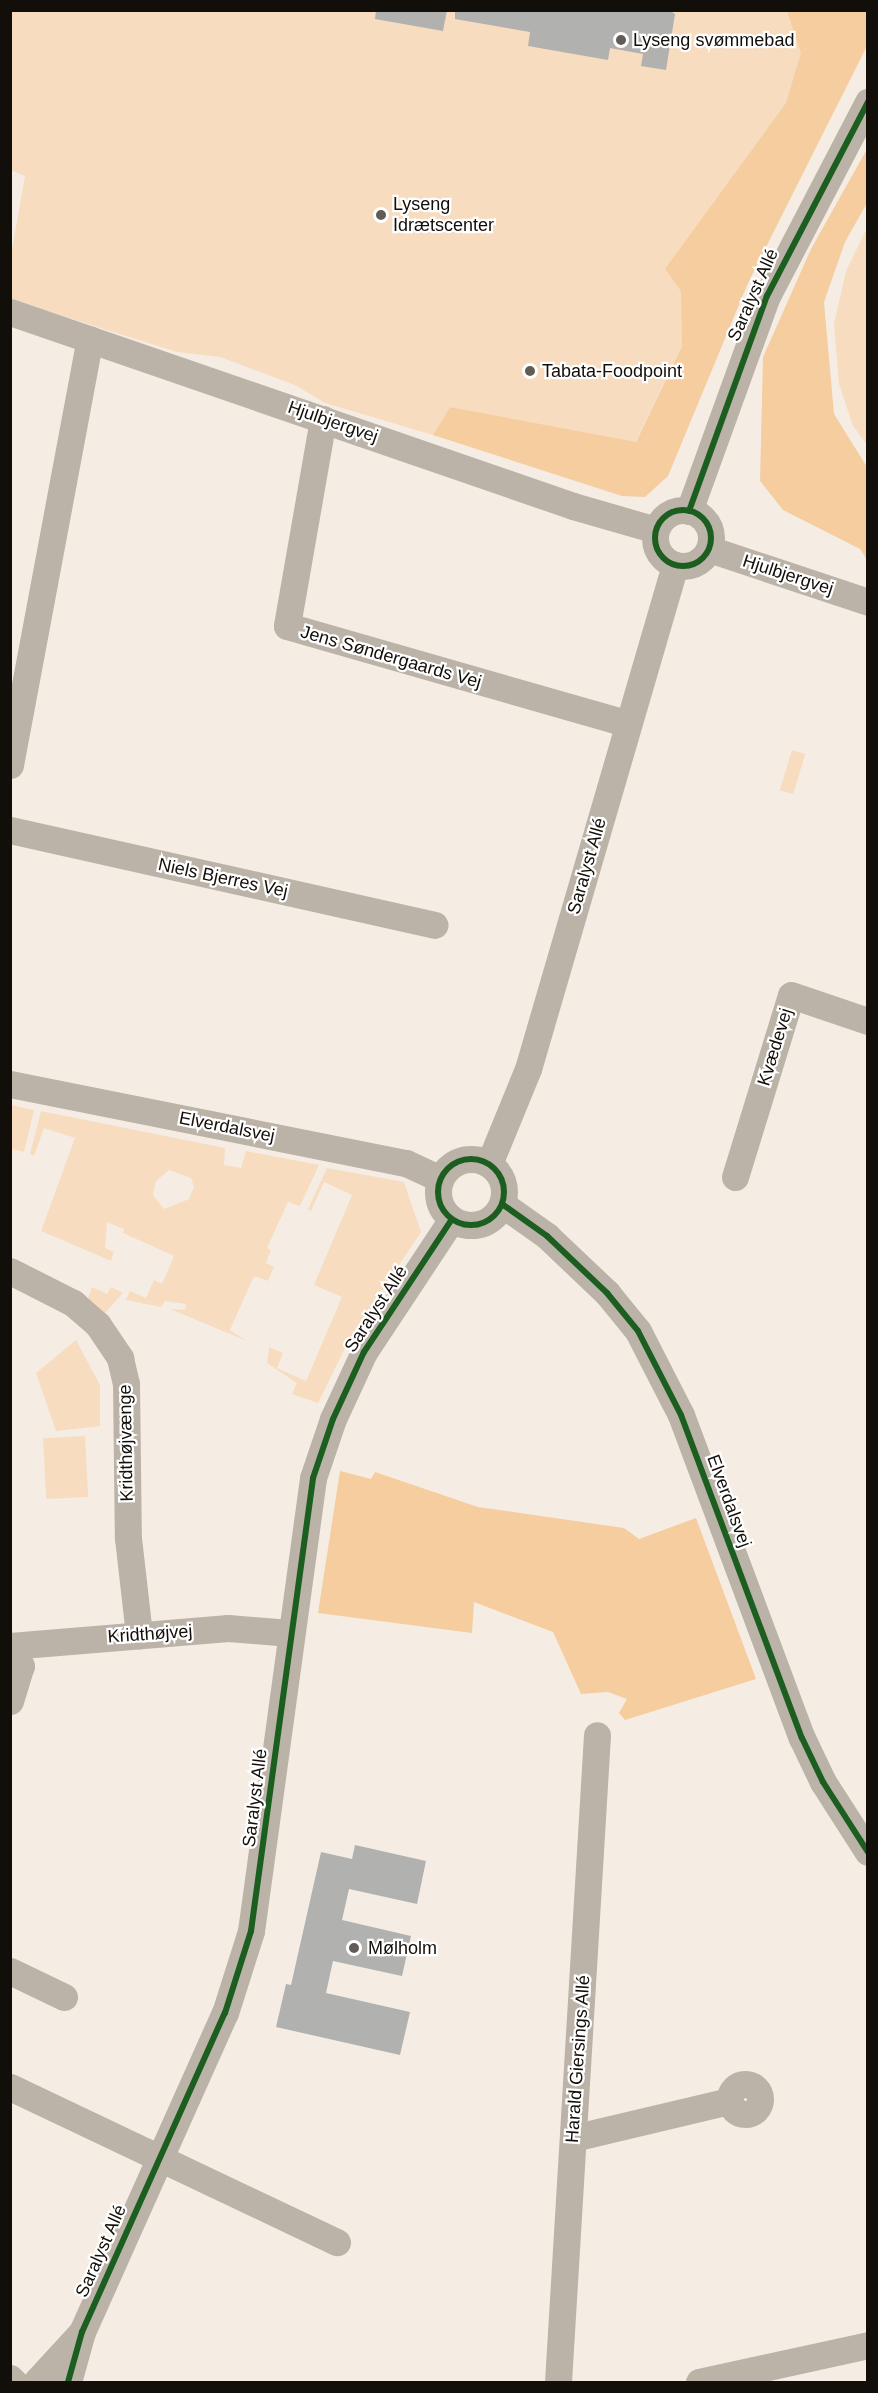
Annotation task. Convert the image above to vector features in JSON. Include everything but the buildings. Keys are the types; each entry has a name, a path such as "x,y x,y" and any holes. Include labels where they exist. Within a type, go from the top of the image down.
{"street":[{"name":"Saralyst Allé","path":"689,511 763,306 867,102"},
{"name":"Hjulbjergvej","path":"10,312 573,506 656,530"},
{"path":"10,765 90,339"},
{"name":"Jens Søndergaards Vej","path":"322,419 287,626 628,724"},
{"path":"689,511 708,526 709,549 691,565 675,565 660,555 656,530 666,516 689,511"},
{"name":"Hjulbjergvej","path":"709,549 867,602"},
{"name":"Saralyst Allé","path":"489,1164 528,1069 675,565"},
{"name":"Niels Bjerres Vej","path":"10,830 435,925"},
{"name":"Kvædevej","path":"735,1177 790,995 867,1021"},
{"name":"Elverdalsvej","path":"10,1084 406,1163 441,1179"},
{"path":"467,1159 489,1164 503,1181 502,1204 496,1214 475,1225 452,1219 438,1197 441,1179 456,1162 467,1159"},
{"name":"Elverdalsvej","path":"502,1204 547,1236 607,1293 643,1340 681,1415 802,1738 823,1782 867,1852"},
{"name":"Saralyst Allé","path":"68,2382 82,2332 225,2013 251,1931 313,1478 333,1419 364,1352 452,1219"},
{"name":"Kridthøjvænge","path":"10,1272 73,1304 98,1325 120,1358 126,1384 128,1538 140,1635"},
{"name":"Kridthøjvej","path":"11,1646 228,1628 290,1633"},
{"path":"10,1701 21,1666 11,1646"},
{"name":"Harald Giersings Allé","path":"558,2382 597,1734"},
{"path":"10,1971 64,1997"},
{"path":"10,2087 338,2242"},
{"path":"573,2138 730,2102"},
{"name":"Saralyst Allé","path":"36,2382 82,2332"},
{"path":"699,2382 867,2345"},
{"path":"10,2378 14,2382"}],"shaded area":[{"name":"Lyseng Idrætscenter","path":"11,11 843,11 635,443 450,407 433,435 325,403 295,385 220,357 177,352 11,300 11,255 25,176 11,170"},
{"path":"787,11 867,11 867,46 748,283 668,476 645,497 622,496 433,435 450,407 636,442 682,346 681,291 665,269 786,103 801,53"},
{"path":"867,149 867,203 845,242 824,302 834,414 867,467 867,560 860,549 783,510 760,481 763,357 811,249"},
{"path":"867,228 867,445 853,426 839,384 834,324 846,271"},
{"path":"792,750 805,754 793,794 780,790"},
{"path":"11,1105 34,1110 24,1152 13,1149 11,1155"},
{"path":"41,1111 225,1148 224,1165 241,1168 246,1151 319,1165 300,1206 288,1202 267,1248 271,1250 266,1263 274,1267 268,1281 254,1276 230,1330 247,1341 170,1309 185,1310 186,1304 165,1301 161,1307 126,1300 130,1291 146,1298 154,1280 162,1284 174,1256 123,1233 124,1229 107,1222 105,1248 114,1252 111,1261 41,1231 75,1138 44,1128 34,1156 30,1154","holes":["169,1170 191,1178 194,1187 189,1199 164,1209 153,1195 156,1181"]},
{"path":"327,1168 404,1182 421,1232 349,1340 318,1403 292,1394 297,1383 267,1363 269,1347 283,1353 277,1368 306,1381 342,1297 314,1285 352,1195 324,1182 311,1211 308,1209"},
{"path":"92,1287 107,1294 111,1287 123,1293 105,1313 88,1298"},
{"path":"76,1340 100,1385 100,1426 56,1431 36,1373"},
{"path":"85,1436 88,1497 46,1499 43,1438"},
{"path":"340,1471 371,1479 375,1472 478,1507 624,1528 639,1539 696,1518 756,1679 625,1720 619,1713 627,1699 608,1692 581,1694 553,1632 474,1602 472,1633 318,1613"}],"cycle path":[{"path":"689,511 767,296 868,102"},
{"path":"683,510 703,518 711,538 703,558 683,566 663,558 655,538 663,518 683,510"},
{"path":"471,1159 484,1162 494,1169 501,1179 504,1192 501,1205 494,1215 484,1222 471,1225 458,1222 448,1215 441,1205 438,1192 441,1179 448,1169 458,1162 471,1159"},
{"path":"502,1204 547,1236 607,1293 638,1331 681,1415 802,1738 823,1782 868,1852"},
{"path":"68,2382 82,2332 225,2013 251,1931 313,1478 333,1419 364,1352 452,1219"}],"place":[{"name":"Lyseng svømmebad","path":"621,40"},
{"name":"Lyseng Idrætscenter","path":"381,215"},
{"name":"Tabata-Foodpoint","path":"530,371"},
{"name":"Mølholm","path":"354,1948"}]}
